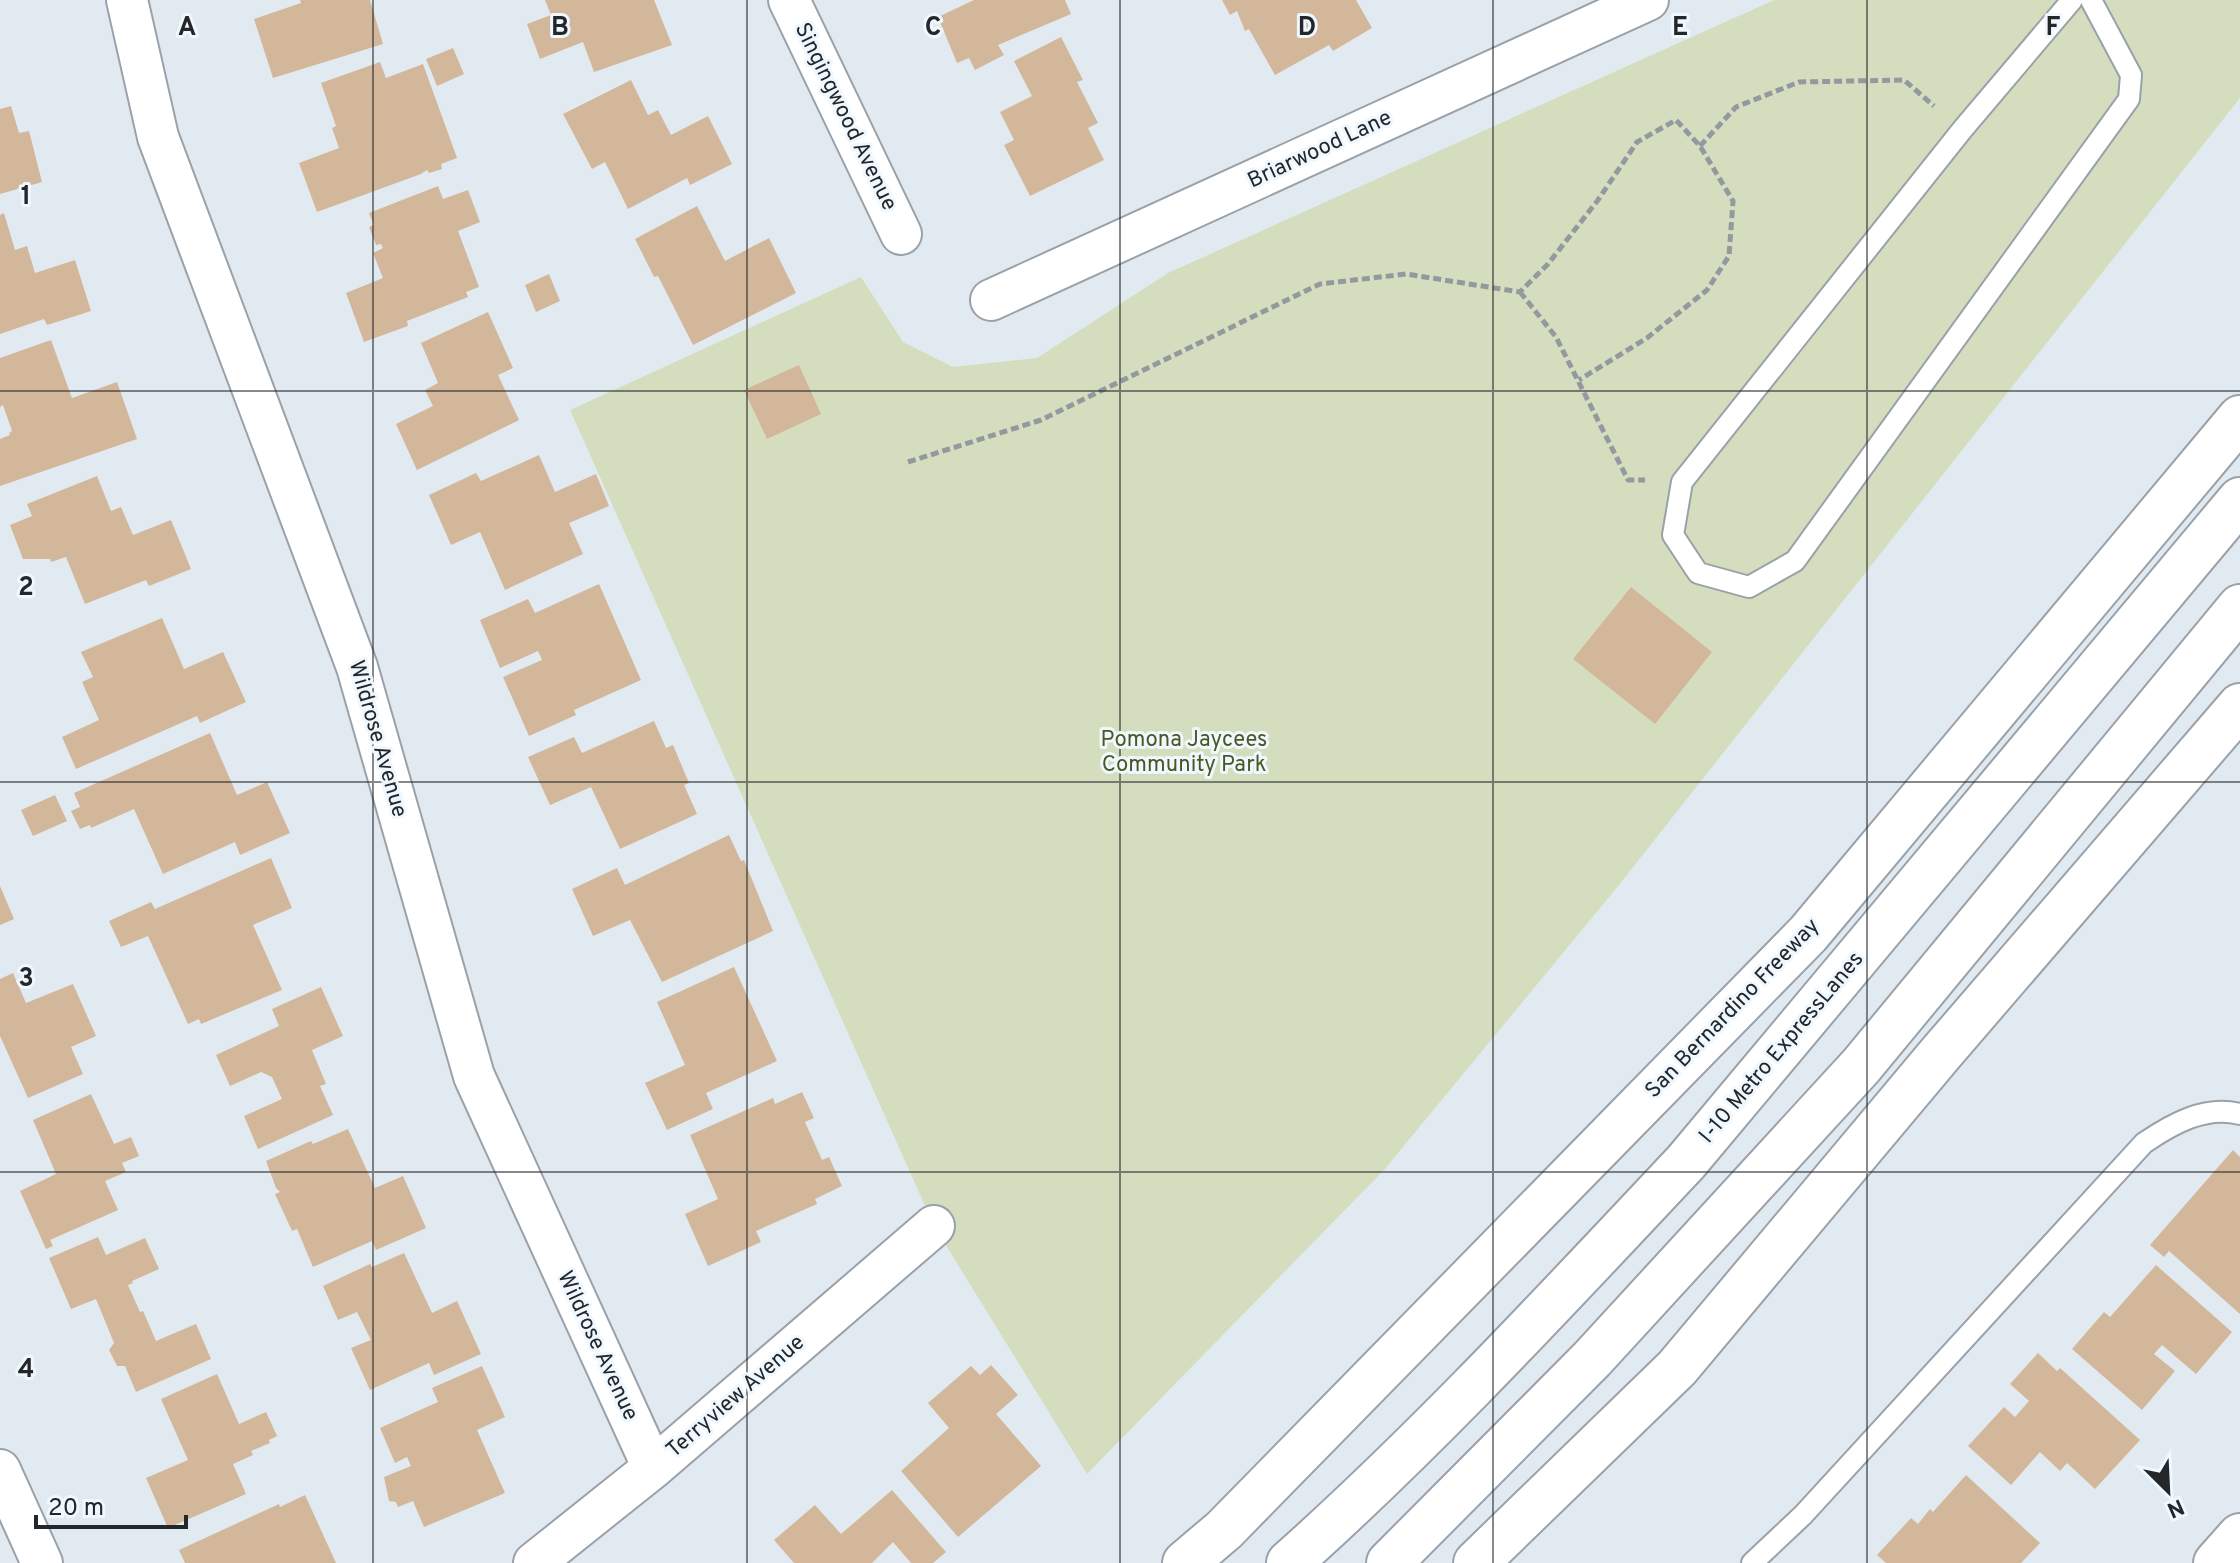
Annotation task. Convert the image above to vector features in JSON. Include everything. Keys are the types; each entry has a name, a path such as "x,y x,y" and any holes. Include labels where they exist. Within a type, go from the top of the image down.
{"main road":[{"name":"San Bernardino Freeway","path":"1185,1563 1224,1530 1808,934 2240,418"},
{"name":"I-10 Metro ExpressLanes","path":"1289,1563 1353,1506 1686,1162 2240,500"},
{"path":"1389,1563 1592,1359 1861,1066 2240,607"},
{"path":"1476,1563 1677,1368 1941,1053 2240,706"},
{"path":"2216,1563 2240,1536"}],"street":[{"name":"Wildrose Avenue","path":"127,0 158,137 357,667 474,1076 653,1468"},
{"name":"Singingwood Avenue","path":"789,0 901,234"},
{"name":"Briarwood Lane","path":"991,300 1648,0"},
{"name":"Terryview Avenue","path":"534,1563 653,1468 934,1226"},
{"path":"0,1470 42,1563"}],"lane":[{"path":"2072,0 1962,130 1682,482 1673,535 1698,573 1749,587 1795,561 2129,99 2131,75 2091,0"},
{"path":"1752,1563 1803,1515 2144,1143 2179,1120 2226,1110 2240,1114"}],"path":[{"path":"1700,146 1736,107 1799,82 1904,80 1962,130"},
{"path":"1520,292 1598,200 1637,142 1676,120 1700,146 1733,201 1729,256 1707,290 1647,338 1579,380"},
{"path":"908,462 1041,420 1320,284 1406,274 1520,292 1556,337 1628,480 1682,482"}],"green space":[{"name":"Pomona Jaycees Community Park","path":"1774,0 2240,0 2240,98 1619,885 1384,1170 1087,1474 934,1226 570,410 861,277 903,342 953,367 1037,358 1168,273"}],"building":[{"path":"300,0 370,0 383,44 273,78 254,19 301,3"},
{"path":"545,0 654,0 672,45 594,72 583,42 540,59 527,24 551,15"},
{"path":"974,0 1065,0 1071,14 998,45 1004,55 975,70 969,58 957,63 938,17"},
{"path":"1222,0 1356,0 1372,28 1333,51 1329,45 1275,75 1249,29 1245,31 1237,11 1230,15"},
{"path":"1061,37 1083,80 1077,82 1098,123 1088,128 1104,160 1030,196 1004,145 1014,140 1000,112 1032,96 1014,61"},
{"path":"453,48 464,74 437,86 426,59"},
{"path":"380,62 386,78 423,64 457,158 441,164 442,169 429,173 427,170 317,212 299,163 339,148 332,128 336,126 321,83"},
{"path":"631,80 648,115 658,110 671,135 708,116 732,164 690,185 687,178 628,209 605,162 592,169 563,114"},
{"path":"11,106 19,133 29,131 42,182 0,194 0,109"},
{"path":"438,186 443,199 468,190 480,222 458,231 479,287 466,292 468,297 407,321 408,326 364,342 346,293 383,278 373,253 383,248 381,244 376,245 369,227 374,225 369,213"},
{"path":"697,206 725,261 769,238 796,293 693,345 658,276 654,277 635,239"},
{"path":"4,213 15,250 27,246 35,273 75,260 91,311 47,325 44,319 0,334 0,215"},
{"path":"549,274 560,301 536,312 525,285"},
{"path":"488,312 513,368 498,375 519,420 417,470 396,424 433,406 425,390 438,383 421,343"},
{"path":"51,340 72,398 117,382 137,439 0,486 0,439 12,431 3,405 0,407 0,358"},
{"path":"799,365 821,414 767,439 744,390"},
{"path":"539,455 555,492 596,474 609,506 569,523 583,554 505,590 480,532 451,545 429,495 476,473 481,481"},
{"path":"97,476 111,511 121,507 133,535 171,520 191,569 149,586 146,580 85,604 66,557 51,562 50,559 23,559 10,525 32,516 27,504"},
{"path":"599,584 641,680 574,710 576,715 529,736 503,677 542,660 538,651 500,668 480,620 528,599 535,613"},
{"path":"1631,587 1712,652 1655,724 1573,659"},
{"path":"162,618 184,669 223,652 246,702 200,723 197,716 76,769 62,737 99,720 82,682 93,677 81,652"},
{"path":"654,721 666,748 673,745 689,783 684,785 697,814 620,849 591,787 550,805 528,757 574,737 582,753"},
{"path":"210,733 237,795 267,782 290,833 240,855 235,842 163,874 134,809 91,828 90,825 80,829 71,811 80,807 74,793"},
{"path":"55,795 67,821 33,836 21,810"},
{"path":"729,835 741,861 744,860 773,931 662,982 630,920 593,936 572,889 617,868 625,885"},
{"path":"271,858 292,908 253,925 282,990 201,1024 199,1019 188,1024 148,936 121,947 109,921 151,902 155,909"},
{"path":"0,886 14,919 0,925"},
{"path":"734,967 777,1061 706,1093 713,1109 667,1130 645,1083 685,1065 657,1002"},
{"path":"13,973 26,1003 73,984 96,1036 71,1047 83,1074 28,1098 0,1036 0,979"},
{"path":"321,987 343,1036 312,1050 326,1084 320,1086 333,1115 258,1149 244,1116 282,1099 272,1077 261,1072 230,1086 216,1055 279,1026 272,1009"},
{"path":"802,1092 814,1118 805,1122 822,1160 829,1157 842,1186 815,1199 817,1204 756,1231 761,1242 708,1266 685,1214 718,1199 690,1135 773,1098 775,1104"},
{"path":"91,1094 114,1144 131,1137 139,1156 122,1163 126,1172 105,1181 118,1210 50,1240 53,1246 46,1249 20,1191 56,1174 33,1120"},
{"path":"348,1129 375,1188 403,1176 426,1228 376,1250 372,1241 313,1267 297,1229 292,1231 275,1194 280,1192 266,1161"},
{"path":"2233,1150 2240,1157 2240,1314 2169,1251 2164,1257 2150,1245"},
{"path":"98,1237 106,1255 145,1238 159,1269 128,1285 140,1312 143,1311 156,1341 196,1324 211,1359 136,1392 125,1366 117,1366 109,1350 114,1343 96,1299 71,1309 49,1258"},
{"path":"404,1253 432,1313 457,1301 481,1354 434,1375 429,1363 370,1390 351,1348 371,1340 357,1312 338,1320 323,1286 370,1264 372,1267"},
{"path":"2156,1265 2232,1332 2196,1374 2162,1345 2154,1354 2175,1371 2142,1410 2072,1349 2104,1312 2110,1317"},
{"path":"2038,1353 2057,1371 2060,1368 2140,1440 2095,1489 2067,1463 2060,1471 2040,1452 2011,1485 1968,1446 2004,1407 2015,1417 2029,1401 2010,1384"},
{"path":"991,1365 1018,1395 996,1414 1041,1466 958,1537 901,1471 949,1428 928,1403 971,1366 980,1375"},
{"path":"482,1366 505,1417 477,1430 505,1493 424,1527 413,1501 398,1507 396,1502 389,1501 384,1477 411,1466 407,1457 395,1463 380,1428 438,1402 432,1388"},
{"path":"217,1374 239,1424 266,1412 277,1436 269,1440 270,1443 251,1451 253,1455 233,1464 246,1494 168,1528 146,1478 188,1460 161,1399"},
{"path":"1966,1475 2040,1543 2021,1563 1886,1563 1877,1555 1911,1518 1918,1524 1930,1509 1933,1512"},
{"path":"892,1490 946,1552 933,1563 911,1563 893,1542 872,1563 794,1563 774,1540 815,1505 841,1534"},
{"path":"305,1495 336,1563 185,1563 179,1550"}]}
